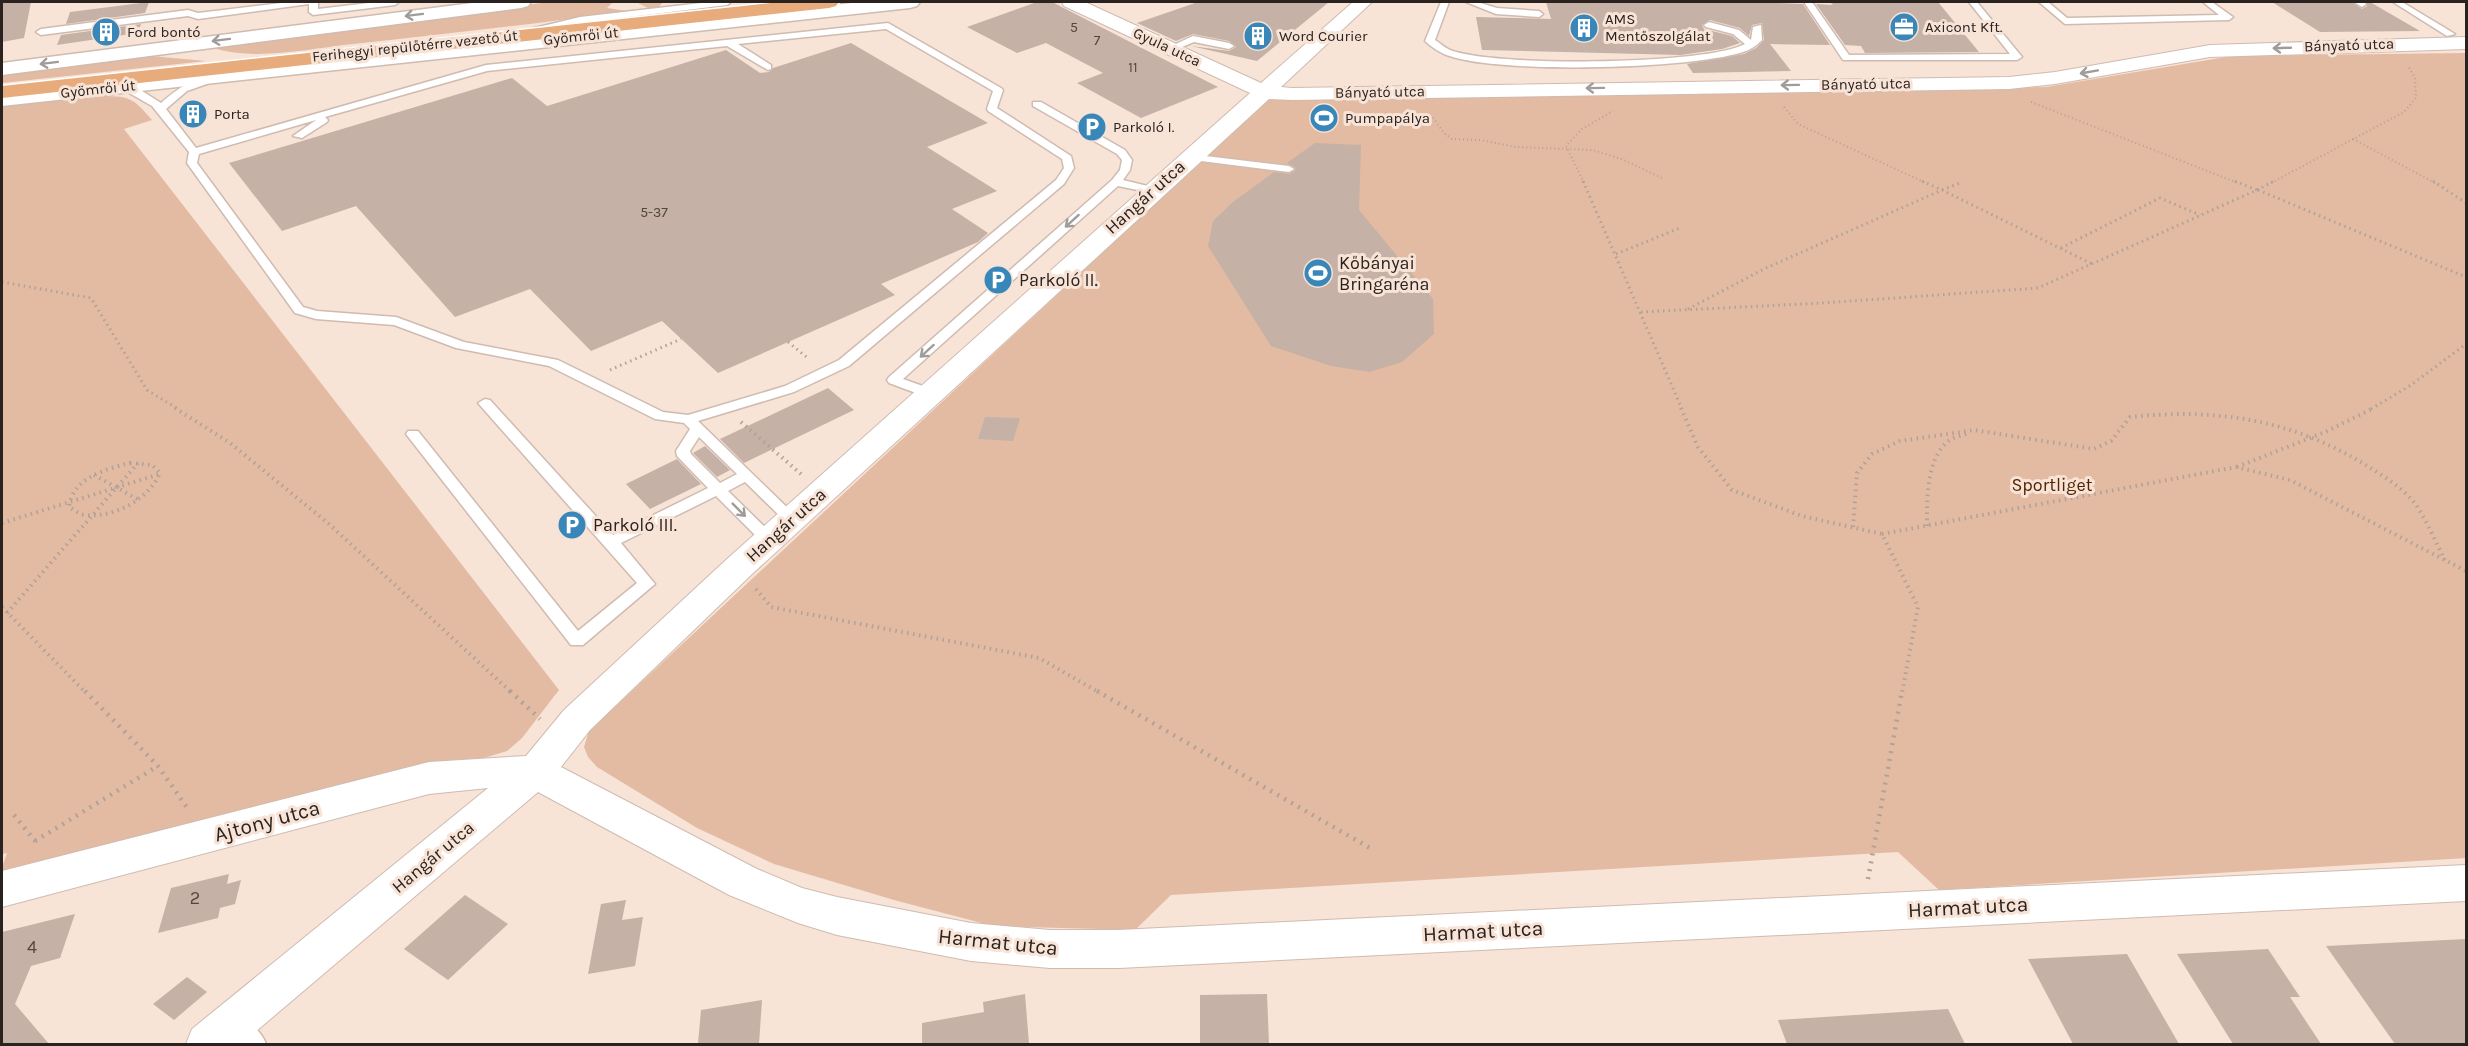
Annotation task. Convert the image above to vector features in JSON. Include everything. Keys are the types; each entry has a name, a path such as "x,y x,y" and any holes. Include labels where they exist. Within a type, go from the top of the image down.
{"main road":[{"name":"Ferihegyi repülőtérre vezető út","path":"2,92 509,35 734,6 829,2"}],"street":[{"name":"Gyömrői út","path":"2,69 521,2"},
{"name":"Gyömrői út","path":"2,100 613,32 910,2"},
{"name":"Gyula utca","path":"1071,2 1263,92"},
{"name":"Hangár utca","path":"232,1037 535,772 577,720 739,567 1152,190 1363,2"},
{"name":"Bányató utca","path":"1263,92 1292,94 2009,83 2055,78 2210,51 2394,44 2458,38"},
{"name":"Gyömrői út","path":"97,57 168,50 195,52 232,61 269,63"},
{"name":"Ajtony utca","path":"2,889 429,778 509,771 535,772"},
{"name":"Harmat utca","path":"535,772 743,882 798,905 837,916 929,935 1001,945 1119,950 2466,883"}],"lane":[{"path":"188,13 193,2"},
{"path":"41,32 188,13 198,16 307,2"},
{"path":"314,2 313,12 394,2"},
{"path":"1444,2 1430,41 1436,49 1474,60 1491,62 1636,63 1719,55 1735,52 1751,45 1760,34 1758,27"},
{"path":"1470,2 1496,10 1539,14"},
{"path":"1808,2 1846,58 2017,57 1973,2"},
{"path":"2043,2 2065,21 2229,16 2207,2"},
{"path":"2397,2 2458,38"},
{"path":"509,35 580,20 688,4 734,6"},
{"path":"613,32 734,6"},
{"path":"1709,25 1736,32 1751,45"},
{"path":"195,152 486,68 888,26 998,90 992,109 1060,152 1069,163 1067,175 844,363 826,375 727,409 692,424 683,451 684,456 769,540"},
{"path":"1170,49 1193,39 1229,46"},
{"path":"729,43 768,67"},
{"path":"161,108 184,89 229,74"},
{"path":"122,86 147,95 161,108 195,152"},
{"path":"929,393 894,380 1116,182 1125,170 1127,160 1125,156 1037,104"},
{"path":"298,136 338,110"},
{"path":"195,152 192,163 298,310 316,315 396,321 461,345 553,363 660,416 692,424 792,519"},
{"path":"1190,157 1289,169"},
{"path":"1116,182 1152,190"},
{"path":"413,434 578,641 647,584 485,403"},
{"path":"611,542 746,476"}],"path":[{"path":"1641,312 1822,303 2038,288 2258,190 2404,111 2416,98 2415,78 2394,44"},
{"path":"2030,101 2258,190 2466,277"},
{"path":"1616,110 1582,129 1566,146 1616,254 1698,447 1732,490 1802,516 1882,534 2236,467 2312,438 2377,407 2466,344"},
{"path":"1787,112 1798,124 1942,190 2093,265"},
{"path":"1416,115 1432,117 1439,122 1445,134 1452,139 1481,140 1514,147 1582,149 1619,158 1664,179"},
{"path":"2353,139 2384,153 2443,186 2466,203"},
{"path":"1685,310 1766,268 1960,183"},
{"path":"2061,248 2160,198 2201,216"},
{"path":"1616,254 1680,228"},
{"path":"2,282 91,298 147,390 230,443 329,524 540,720"},
{"path":"586,381 681,339"},
{"path":"788,342 800,351"},
{"path":"727,409 822,492"},
{"path":"1853,527 1857,473 1872,454 1900,441 1974,430 2094,449 2111,441 2130,417 2149,414 2213,416 2288,427 2349,454 2410,497 2445,560"},
{"path":"1927,526 1927,505 1936,459 1946,442 1974,430"},
{"path":"68,502 78,486 94,475 111,468 138,463 156,467 160,474"},
{"path":"7,613 138,463"},
{"path":"2236,467 2290,480 2466,571"},
{"path":"2,523 160,474"},
{"path":"68,502 72,510 78,513 93,515 117,510 139,500 153,490 160,474"},
{"path":"94,475 139,500"},
{"path":"1862,912 1918,607 1882,534"},
{"path":"739,567 771,607 1039,658 1370,848"},
{"path":"2,607 158,766 208,836"},
{"path":"35,841 158,766"},
{"path":"14,815 35,841 40,879"}],"green space":[{"path":"550,2 636,2 612,3 607,8 627,11 278,53 240,53 204,45"},
{"path":"636,2 662,3 658,8 648,8"},
{"name":"Sportliget","path":"2466,53 2466,858 1939,890 1898,852 1171,895 1135,930 993,926 894,900 774,864 697,828 597,767 588,757 584,747 589,731 1268,98 2046,87 2232,56"},
{"path":"140,55 206,61 2,83 2,72"},
{"path":"102,96 131,100 141,107 152,120 124,129 559,690 522,738 507,751 484,758 451,760 432,768 353,786 2,878 2,867 7,853 2,854 2,106"}],"building":[{"path":"2,2 31,2 24,38 2,42"},
{"path":"149,2 145,13 66,24 70,12"},
{"path":"1037,2 1054,3 1218,87 1141,118 1077,83 1103,73 1046,43 1017,53 967,27"},
{"path":"1198,2 1329,2 1257,61 1191,46 1229,51 1236,47 1229,41 1193,34 1176,41 1137,23"},
{"name":"AMS Mentőszolgálat","path":"1546,2 1803,4 1830,45 1770,44 1791,71 1693,73 1687,64 1744,54 1756,48 1764,40 1762,23 1752,25 1749,36 1740,28 1710,20 1702,25 1704,29 1732,36 1740,43 1722,49 1681,55 1482,50 1476,17 1551,19"},
{"name":"Axicont Kft.","path":"1830,2 1938,2 1979,52 1865,53 1861,46 1845,45 1816,4 1833,5"},
{"path":"2272,2 2352,2 2362,9 2367,6 2367,2 2370,2 2420,31 2320,32"},
{"path":"141,24 138,33 57,45 61,35"},
{"path":"851,43 988,123 927,147 997,191 952,209 988,233 978,242 881,284 895,295 718,373 662,321 591,351 530,289 455,317 356,206 282,231 229,163 512,78 547,106 726,50 760,73 769,72 773,68"},
{"name":"Kőbányai Bringaréna","path":"1315,143 1361,145 1359,210 1433,299 1434,334 1402,362 1370,372 1331,366 1271,346 1208,246 1213,221 1233,202 1274,172 1289,174 1295,171 1295,167 1287,163"},
{"path":"828,388 854,410 744,463 720,439"},
{"path":"985,417 1020,418 1013,441 978,439"},
{"path":"705,446 730,470 717,477 693,453"},
{"path":"677,459 701,484 650,509 626,484"},
{"path":"229,874 227,884 241,880 235,904 220,908 218,918 158,933 171,888"},
{"path":"465,895 508,924 448,980 404,949"},
{"path":"626,900 622,920 643,917 635,966 588,974 601,904"},
{"path":"75,914 60,958 31,966 15,1004 49,1044 2,1044 2,932"},
{"path":"2466,939 2466,1044 2395,1044 2326,946"},
{"path":"2268,949 2300,997 2290,997 2321,1044 2233,1044 2177,954"},
{"path":"2127,954 2179,1044 2073,1044 2028,959"},
{"path":"187,977 207,992 174,1020 153,1004"},
{"path":"1025,994 1029,1044 922,1044 922,1023 984,1012 983,1002"},
{"path":"1267,994 1269,1044 1200,1044 1200,995"},
{"path":"762,1000 759,1044 698,1044 701,1010"},
{"path":"1948,1009 1965,1044 1787,1044 1778,1020"}],"place":[{"name":"Axicont Kft.","path":"1904,27"},
{"name":"AMS Mentőszolgálat","path":"1584,28"},
{"name":"Ford bontó","path":"106,32"},
{"name":"Word Courier","path":"1258,36"},
{"name":"Porta","path":"193,114"},
{"name":"Pumpapálya","path":"1324,118"},
{"name":"Parkoló I.","path":"1092,127"},
{"name":"Kőbányai Bringaréna","path":"1318,273"},
{"name":"Parkoló II.","path":"998,280"},
{"name":"Parkoló III.","path":"572,525"}]}
